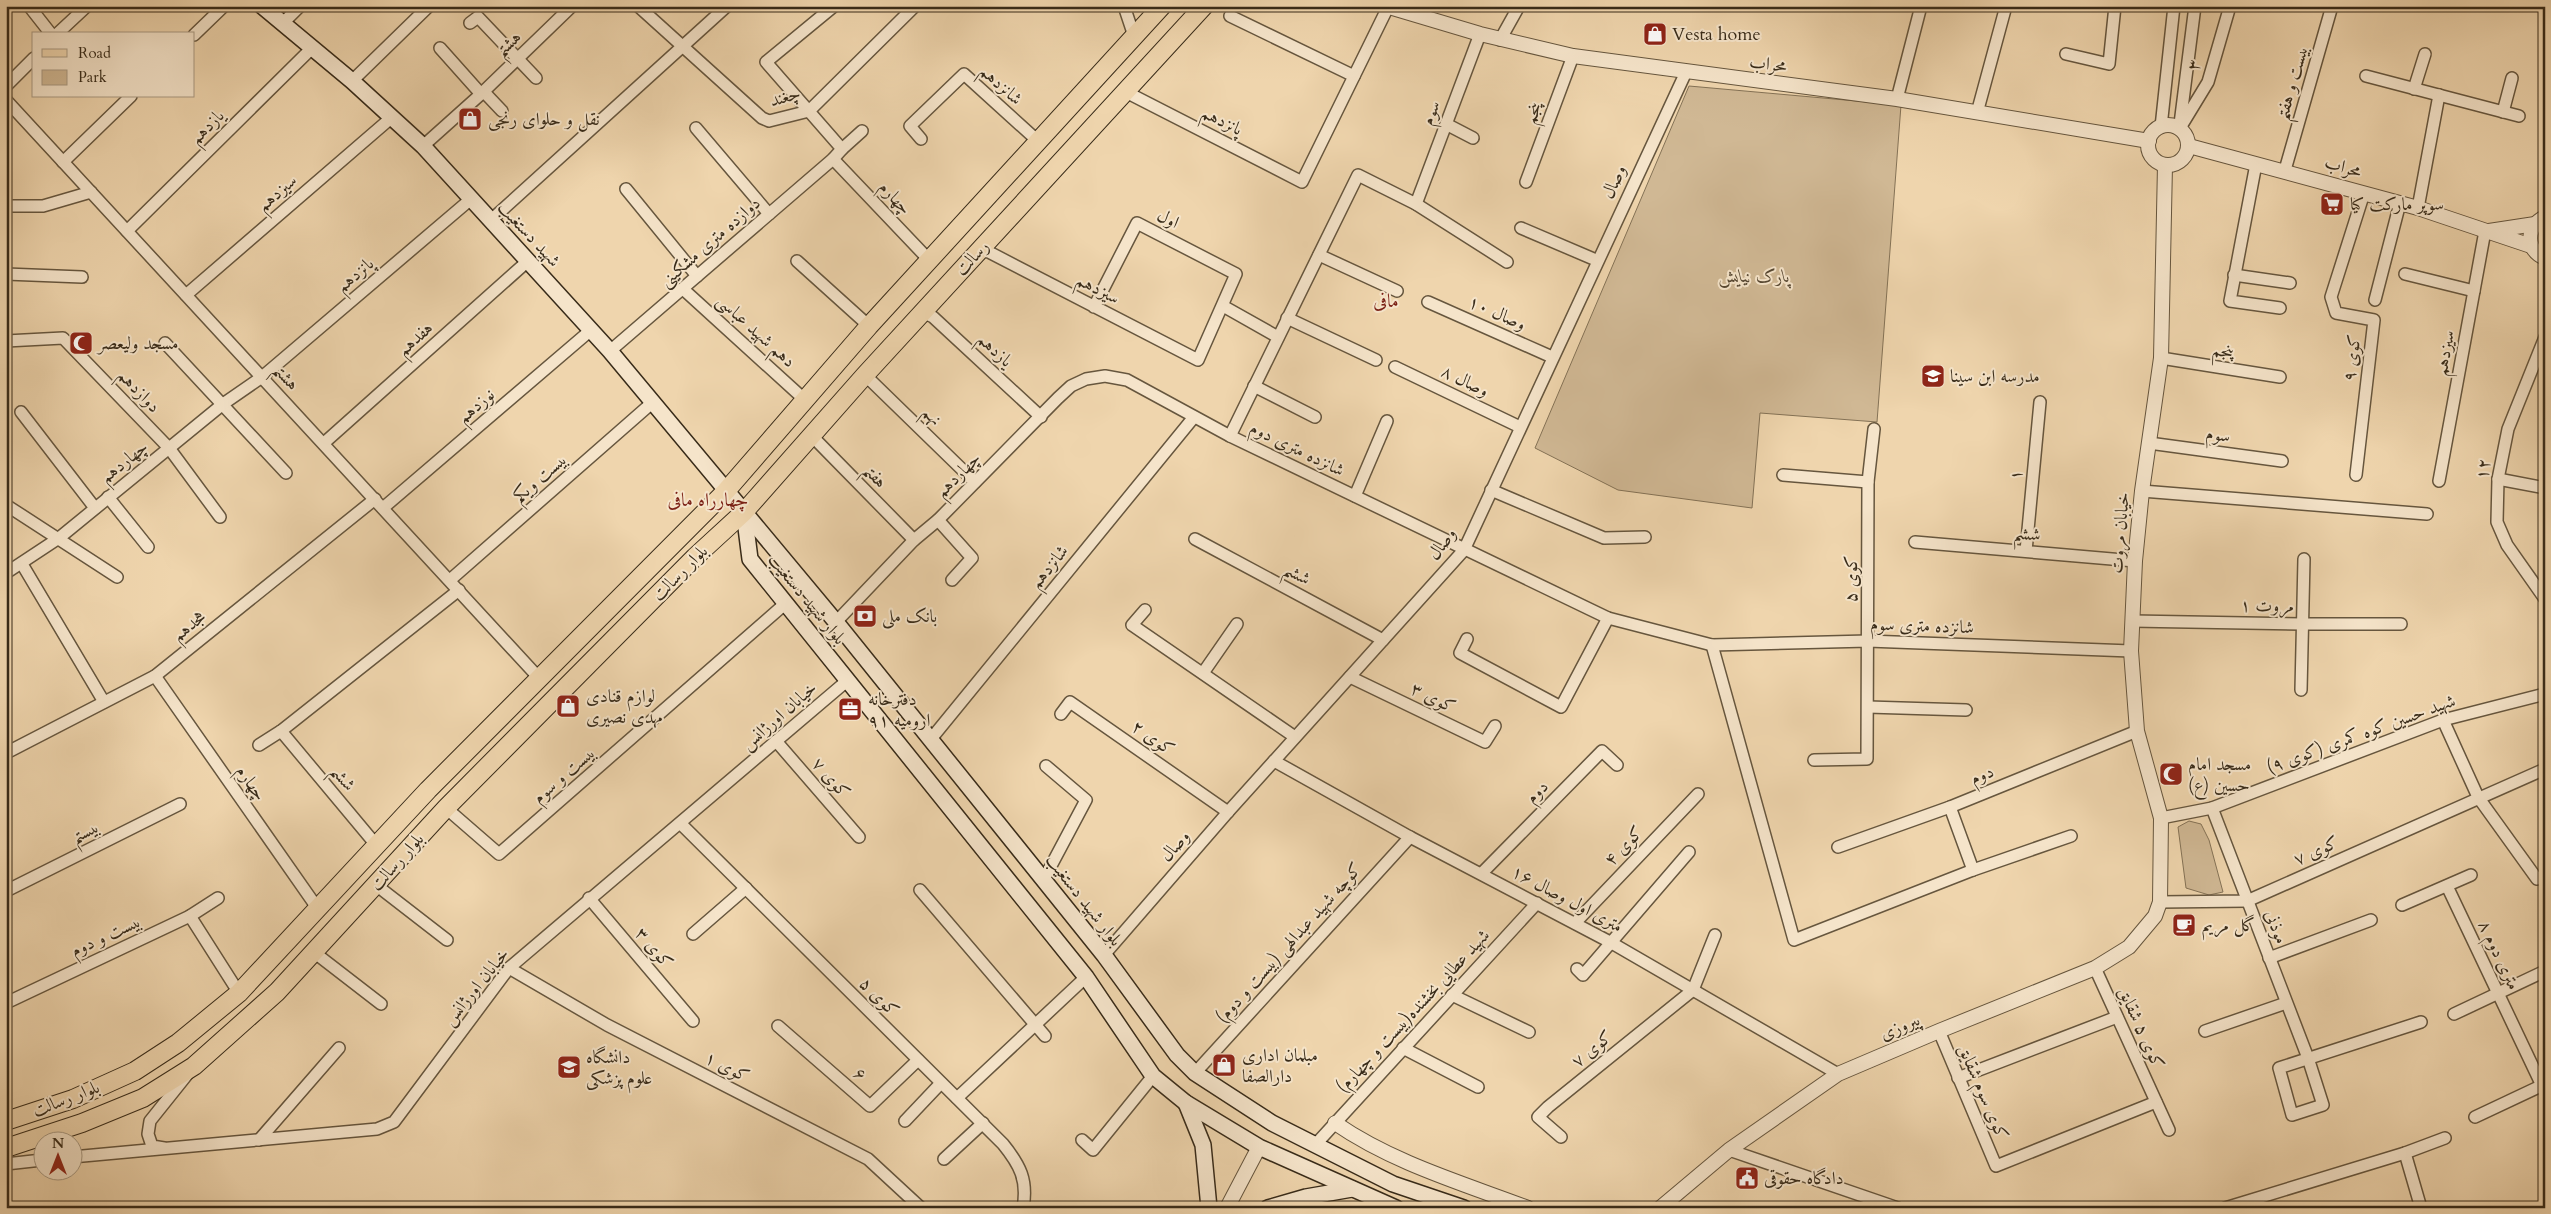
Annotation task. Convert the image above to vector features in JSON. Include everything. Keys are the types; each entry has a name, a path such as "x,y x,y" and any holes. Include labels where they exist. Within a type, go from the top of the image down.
{"main road":[{"name":"شهید دستغیب","path":"262,6 352,82 423,146 610,351 744,512"},
{"name":"رسالت","path":"726,491 869,326 930,262 1162,6"},
{"name":"رسالت","path":"744,512 922,312 1204,6"},
{"path":"900,294 922,312"},
{"name":"بلوار رسالت","path":"6,1121 73,1099 135,1071 178,1043 239,993 428,790 726,491"},
{"name":"بلوار رسالت","path":"6,1148 82,1123 142,1098 194,1066 277,992 315,953 446,808 696,557 744,512"},
{"name":"بلوار شهید دستغیب","path":"744,512 750,560 1086,977 1153,1076 1186,1103 1259,1147 1396,1208"},
{"name":"بلوار شهید دستغیب","path":"744,512 836,622 1044,879 1104,955 1176,1055 1194,1073 1272,1123 1393,1184 1464,1208"},
{"path":"428,790 446,808"},
{"path":"1086,977 1104,955"},
{"path":"259,973 277,992"},
{"path":"1186,1103 1203,1145 1209,1208"},
{"path":"1259,1147 1272,1123"},
{"path":"1268,1208 1306,1197 1352,1189"}],"street":[{"path":"29,6 49,32"},
{"path":"59,32 87,6"},
{"path":"195,34 224,6"},
{"path":"283,23 300,6"},
{"path":"352,82 429,6"},
{"name":"هشتم","path":"423,146 482,93 572,6"},
{"name":"چغند","path":"638,6 682,48 762,118 769,121 809,111 915,6"},
{"path":"490,221 727,6"},
{"path":"834,6 766,62 842,149"},
{"path":"1124,6 1134,36"},
{"path":"1500,40 1518,6"},
{"path":"1897,99 1921,6"},
{"path":"1977,113 2006,6"},
{"path":"2066,54 2109,64 2116,6"},
{"path":"2161,126 2174,6"},
{"path":"2180,128 2195,6"},
{"name":"۳","path":"2180,128 2208,82 2230,6"},
{"name":"بیست و هفتم","path":"2285,170 2332,6"},
{"path":"1230,16 1354,76 1387,7"},
{"name":"محراب","path":"1387,7 1500,40 1573,56 1897,99 2149,141"},
{"path":"470,24 478,17 536,78"},
{"name":"سوم","path":"1416,204 1480,34"},
{"name":"یازدهم","path":"127,231 311,48"},
{"path":"440,48 502,112"},
{"path":"2414,89 2425,54"},
{"name":"پنجم","path":"1526,182 1573,56"},
{"path":"6,86 32,60"},
{"name":"وصال","path":"1104,955 1228,812 1464,550 1596,260 1686,72"},
{"name":"شانزدهم","path":"921,140 910,126 964,74 1039,142"},
{"name":"پانزدهم","path":"1126,92 1302,182 1354,76"},
{"path":"2366,76 2519,116"},
{"path":"2502,112 2512,78"},
{"path":"2418,208 2439,95"},
{"path":"63,162 129,98"},
{"name":"هشتم","path":"6,100 539,678"},
{"name":"سیزدهم","path":"186,295 391,118"},
{"path":"1446,124 1473,138"},
{"path":"2167,125 2180,128 2185,133 2188,146 2183,158 2172,165 2165,165 2154,159 2148,147 2155,130 2167,125"},
{"path":"696,128 769,214"},
{"name":"دوازده متری مشکینی","path":"610,351 833,159 862,131"},
{"name":"محراب","path":"2188,146 2364,192 2531,246"},
{"name":"چهارم","path":"833,159 930,262"},
{"path":"2256,164 2230,301 2280,308"},
{"name":"خیابان مروت","path":"2160,902 2161,818 2137,731 2131,651 2135,561 2142,491 2161,358 2165,165"},
{"path":"1230,436 1358,175 1416,204 1507,262"},
{"path":"626,189 697,276"},
{"path":"6,206 43,206 91,192"},
{"name":"کوی ۹","path":"2356,475 2374,320 2336,313 2331,297 2364,192"},
{"name":"پانزدهم","path":"262,377 471,199"},
{"path":"2376,300 2400,203"},
{"path":"2485,231 2542,219"},
{"path":"2542,219 2530,234 2531,246 2544,259"},
{"name":"اول","path":"1094,308 1137,223 1236,274 1223,306"},
{"path":"1521,228 1596,260"},
{"name":"سیزدهم","path":"2439,481 2485,231"},
{"name":"سیزدهم","path":"981,248 1198,360 1223,306"},
{"path":"1319,255 1397,291"},
{"name":"هفدهم","path":"324,444 529,260"},
{"path":"797,261 869,326"},
{"path":"6,274 82,277"},
{"path":"2405,274 2474,291"},
{"path":"2234,275 2290,283"},
{"name":"دهم شهید عباسی","path":"683,289 805,400"},
{"name":"وصال ۱۰","path":"1428,302 1552,357"},
{"path":"1223,306 1278,336"},
{"name":"یازدهم","path":"922,312 933,317 1041,417"},
{"path":"1287,318 1376,360"},
{"name":"نوزدهم","path":"383,508 591,330"},
{"name":"۱۲","path":"2545,337 2508,429 2498,479 2497,522 2507,545 2545,599"},
{"name":"دوازدهم","path":"6,341 62,338 169,448 220,517"},
{"path":"165,343 286,473"},
{"name":"پنجم","path":"2161,358 2280,377"},
{"name":"وصال ۸","path":"1395,367 1520,427"},
{"name":"نهم","path":"865,375 975,482"},
{"name":"چهاردهم","path":"6,573 59,538 223,404 262,377"},
{"name":"چهاردهم","path":"836,622 914,540 938,520 1071,386 1086,379 1116,377"},
{"name":"شانزده متری دوم","path":"1116,377 1127,380 1230,436 1464,550"},
{"path":"1254,386 1315,417"},
{"name":"بیست ویکم","path":"450,580 653,402"},
{"name":"۱","path":"2026,551 2040,402"},
{"path":"21,412 95,508"},
{"name":"شانزدهم","path":"931,739 1194,417"},
{"path":"1355,496 1387,421"},
{"name":"کوی ۵","path":"1814,760 1867,759 1868,482 1874,429"},
{"name":"هفتم","path":"811,435 914,540"},
{"name":"سوم","path":"2149,443 2282,461"},
{"path":"1783,475 1868,482"},
{"path":"2498,479 2545,488"},
{"path":"1491,490 1604,538 1645,537"},
{"path":"2142,491 2427,514"},
{"path":"108,497 148,547"},
{"name":"هجدهم","path":"6,753 155,676 375,499"},
{"path":"6,505 117,576"},
{"path":"938,520 972,558 952,580"},
{"name":"ششم","path":"1195,539 1383,640"},
{"name":"ششم","path":"1915,542 2135,561"},
{"name":"شانزده متری سوم","path":"1464,550 1608,618 1712,645 1868,641 2131,651"},
{"path":"2301,690 2304,559"},
{"path":"22,564 104,702"},
{"path":"259,745 281,731 459,590"},
{"name":"بیست و سوم","path":"446,808 499,854 786,604"},
{"path":"1145,610 1132,625 1295,737"},
{"path":"1467,640 1460,653 1560,706 1608,618"},
{"name":"مروت ۱","path":"2132,621 2401,624"},
{"path":"1203,673 1238,624"},
{"path":"1712,645 1794,940 1973,870 2071,836"},
{"name":"چهارم","path":"155,676 318,909"},
{"name":"کوی ۳","path":"1350,677 1485,742 1495,726"},
{"name":"خیابان اورژانس","path":"82,1156 377,1129 394,1122 509,968 589,898 681,824 848,680"},
{"name":"شهید حسین کوه کمری (کوی ۹)","path":"2161,818 2212,808 2443,720 2545,694"},
{"name":"کوی ۲","path":"1061,714 1070,702 1228,812"},
{"path":"1868,707 1966,710"},
{"path":"2443,720 2478,798 2537,879"},
{"name":"ششم","path":"281,731 377,846"},
{"name":"دوم","path":"1838,847 1950,807 2137,731"},
{"name":"کوی ۷","path":"776,741 859,837"},
{"name":"دوم","path":"1482,872 1602,751 1617,765"},
{"name":"۱۶ متری اول وصال","path":"1274,762 1610,942 1838,1074"},
{"path":"1044,879 1086,800 1046,766"},
{"name":"کوی ۷","path":"2160,902 2247,901 2545,769"},
{"name":"کوی ۴","path":"1575,923 1698,794"},
{"name":"بیستم","path":"6,891 180,804"},
{"path":"1950,807 1973,870"},
{"name":"موذنی","path":"2212,808 2308,1058 2323,1104 2292,1115 2279,1068 2308,1058"},
{"name":"کوی ۵","path":"681,824 983,1124 1019,1165 1026,1193 1023,1208"},
{"name":"کوچه شهید عبدالهی (بیست و دوم)","path":"1194,1073 1410,836"},
{"path":"1577,969 1583,975 1690,852"},
{"path":"2402,905 2471,875"},
{"path":"376,885 447,940"},
{"name":"۸ متری دوم","path":"2447,886 2544,1087"},
{"path":"693,934 746,888"},
{"path":"920,890 1045,1036"},
{"name":"بیست و دوم","path":"6,1003 190,916 218,898"},
{"name":"کوی ۳","path":"589,898 693,1021"},
{"name":"پیروزی","path":"1660,1208 1730,1150 1838,1074 1939,1030 2095,968 2129,947 2155,916 2160,902"},
{"name":"شهید عطایی بخشنده(بیست و چهارم)","path":"1316,1144 1537,903"},
{"path":"190,916 239,993"},
{"path":"2269,958 2371,920"},
{"path":"1693,990 1715,935"},
{"path":"315,953 381,1004"},
{"name":"کوی ۱","path":"509,968 607,1025 868,1159 921,1208"},
{"name":"کوی ۵ شقایق","path":"2095,968 2169,1130"},
{"path":"2454,1014 2545,971"},
{"path":"958,1098 1034,1024 1086,977"},
{"name":"کوی ۷","path":"1560,1137 1538,1118 1548,1107 1693,990"},
{"path":"1452,995 1529,1032"},
{"path":"2205,1030 2286,1002"},
{"path":"1958,1078 2117,1017"},
{"path":"2308,1058 2421,1022"},
{"name":"۶","path":"778,1026 870,1106 918,1060"},
{"name":"کوی سوم شقایق","path":"1939,1030 1996,1166 2156,1102"},
{"path":"259,1140 339,1048"},
{"path":"1403,1048 1478,1088"},
{"path":"171,1149 152,1146 148,1134 150,1121 180,1087 194,1066"},
{"path":"1082,1140 1093,1150 1153,1076"},
{"path":"905,1121 941,1083"},
{"path":"2475,1117 2544,1087"},
{"path":"1335,1123 1365,1144 1528,1208"},
{"path":"944,1159 983,1124"},
{"path":"2225,1208 2405,1153 2445,1138"},
{"path":"1227,1208 1259,1147"},
{"path":"1730,1150 1898,1208"},
{"path":"2405,1153 2421,1208"},
{"path":"6,1164 32,1161"}],"green space":[{"name":"پارک نیایش","path":"1689,86 1901,105 1877,422 1760,413 1752,508 1618,490 1535,448"},
{"path":"2189,821 2201,824 2209,840 2223,892 2209,895 2186,888 2178,827"}],"place":[{"name":"Vesta home","path":"1655,34"},
{"name":"نقل و حلوای رنجی","path":"470,119"},
{"name":"سوپر مارکت کیا","path":"2332,204"},
{"name":"مسجد ولیعصر","path":"81,343"},
{"name":"مدرسه ابن سینا","path":"1933,376"},
{"name":"بانک ملی","path":"865,616"},
{"name":"لوازم قنادی مهدی نصیری","path":"568,706"},
{"name":"دفترخانه ۹۱ ارومیه","path":"850,709"},
{"name":"مسجد امام حسین (ع)","path":"2171,774"},
{"name":"گل مریم","path":"2184,925"},
{"name":"مبلمان اداری دارالصفا","path":"1224,1065"},
{"name":"دانشگاه علوم پزشکی","path":"569,1067"},
{"name":"دادگاه حقوقی","path":"1747,1178"}],"district":[{"name":"مافی","path":"1386,301"},
{"name":"چهارراه مافی","path":"708,500"}]}
